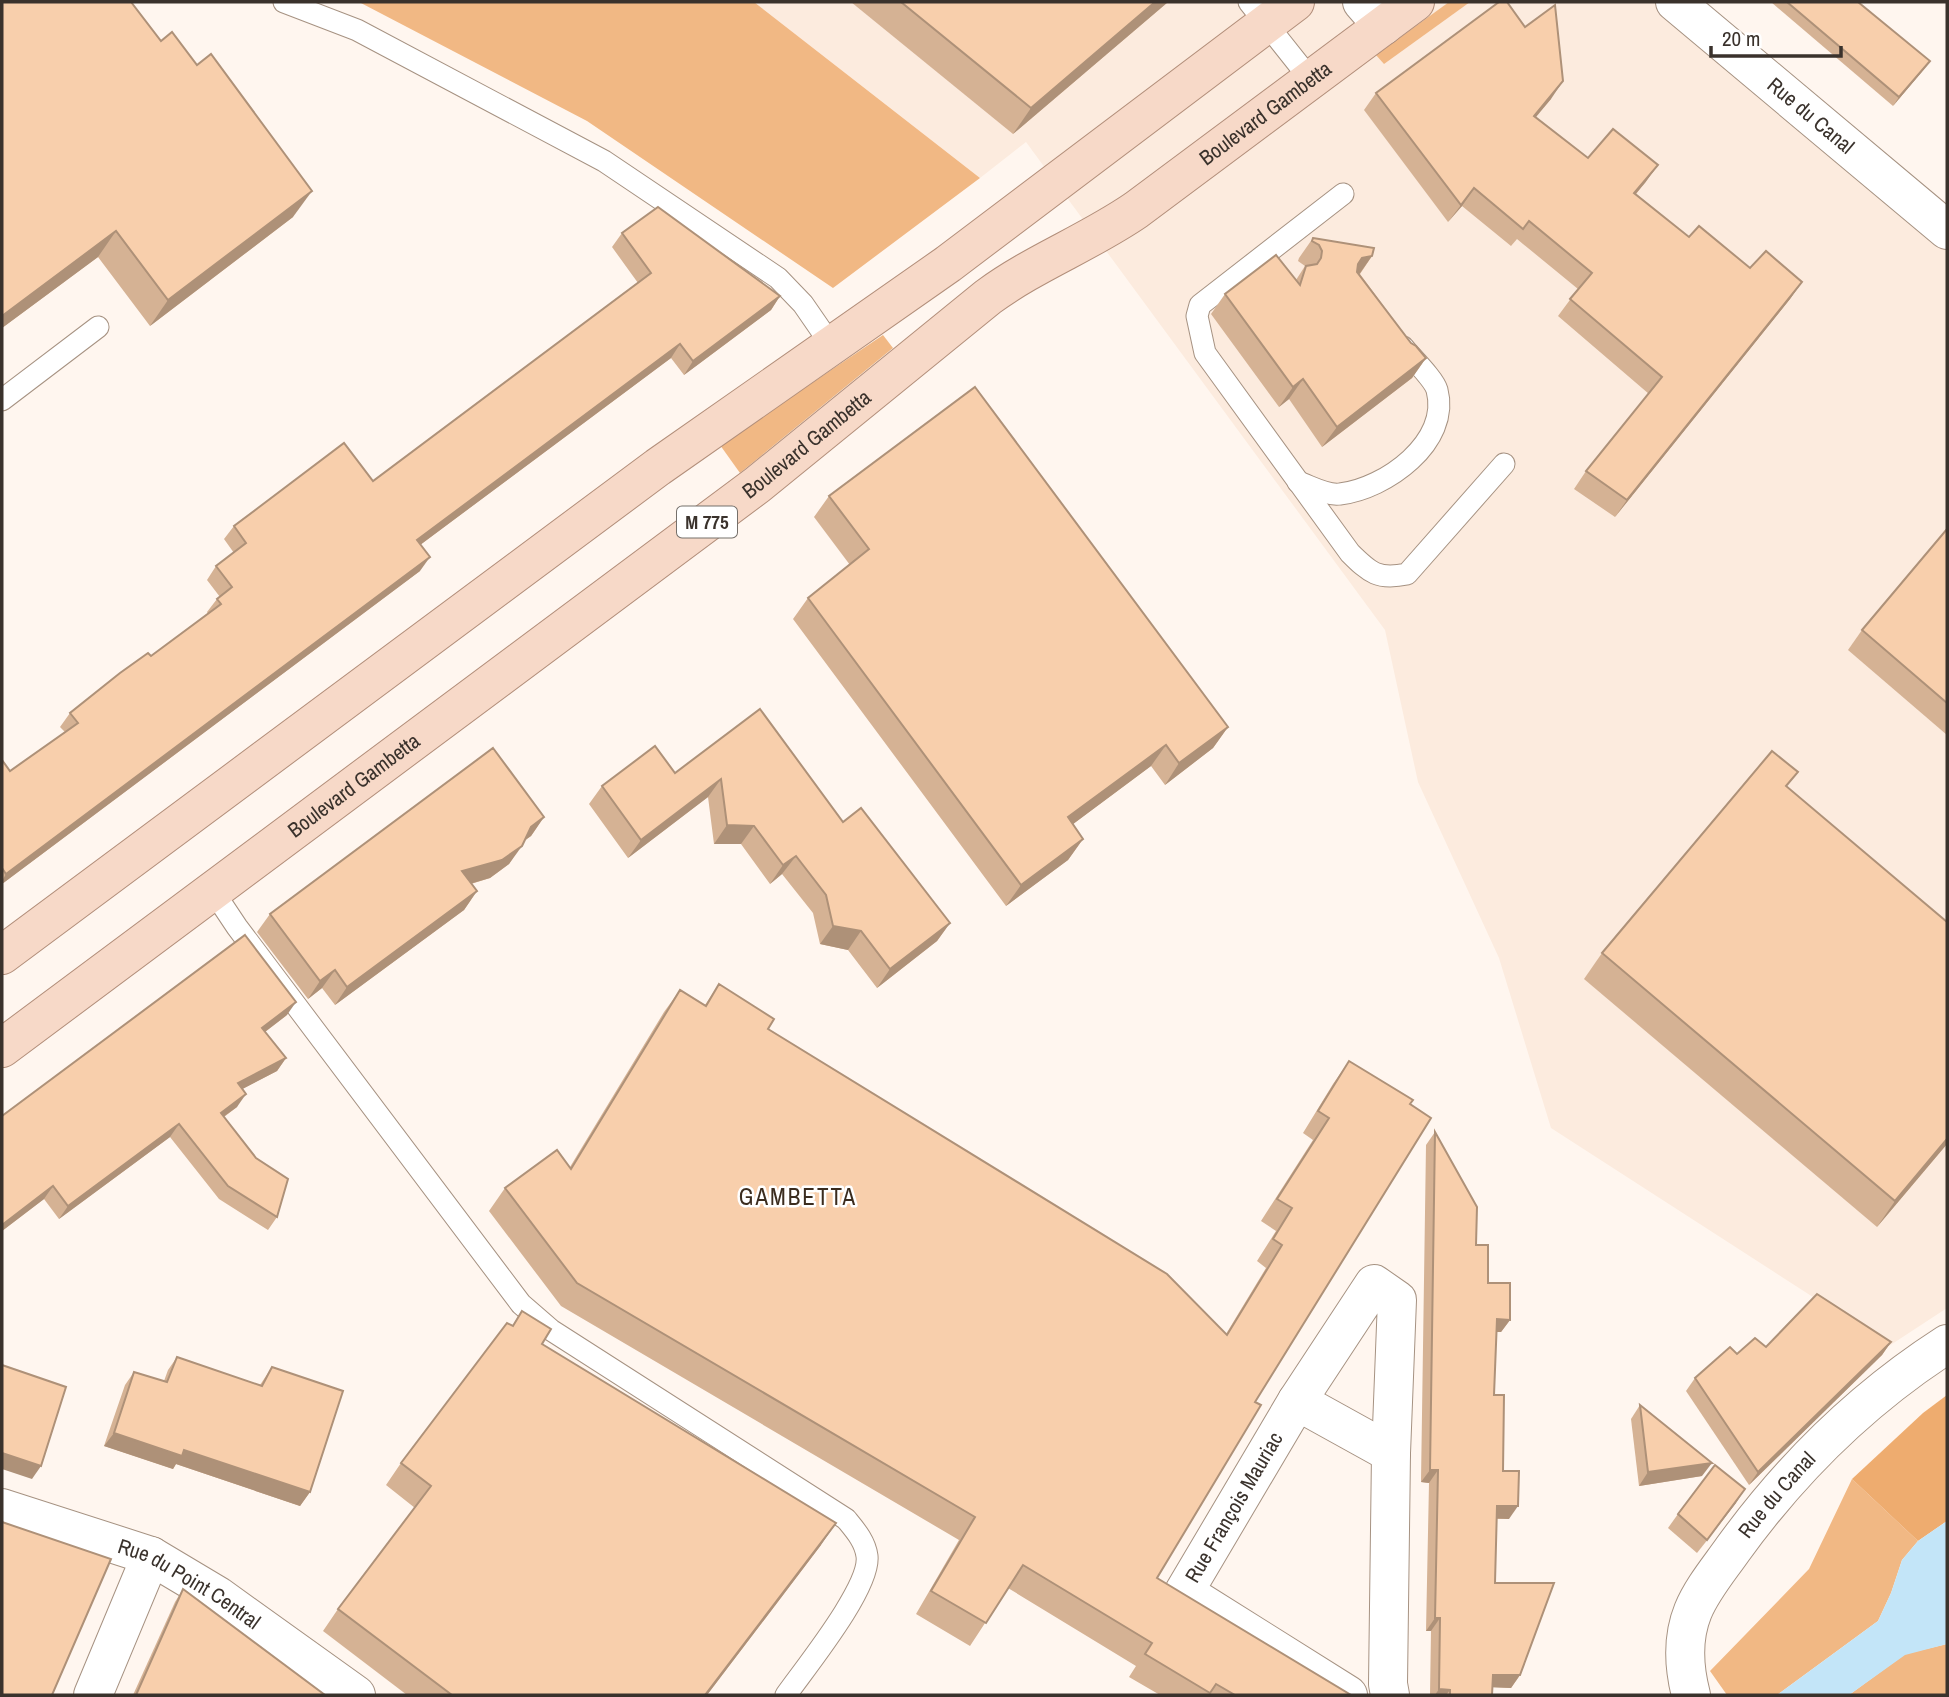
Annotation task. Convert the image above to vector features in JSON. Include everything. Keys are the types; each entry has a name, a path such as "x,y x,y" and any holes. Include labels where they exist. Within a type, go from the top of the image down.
{"main road":[{"name":"Boulevard Gambetta","path":"2,1048 757,485 988,297 1016,278 1117,223 1311,80 1372,14 1415,2"},
{"path":"2,955 725,418 948,264 1270,9"}],"street":[{"name":"Rue du Canal","path":"1675,2 1947,230"},
{"name":"Rue François Mauriac","path":"1348,1695 1184,1592 1297,1401 1374,1284 1397,1300 1391,1453 1390,1695"},
{"name":"Rue du Canal","path":"1691,1695 1685,1658 1692,1613 1702,1593 1757,1516 1805,1462 1865,1405 1892,1382 1947,1344"},
{"path":"1297,1401 1391,1453"},
{"name":"Rue du Point Central","path":"2,1507 151,1556 218,1596 356,1695"},
{"path":"93,1695 151,1556"}],"lane":[{"path":"284,2 357,30 604,161 778,278 803,304 832,346"},
{"path":"1270,9 1311,80"},
{"path":"1343,194 1200,305 1197,316 1205,353 1350,553 1367,570 1388,578 1407,574 1504,464"},
{"path":"1260,260 1283,269"},
{"path":"2,400 98,327"},
{"path":"1298,482 1336,495 1360,490 1381,481 1409,460 1427,441 1437,417 1437,388 1388,328"},
{"path":"213,891 237,927 521,1304 551,1330 846,1519 857,1531 868,1559 864,1575 843,1614 786,1695"}],"shaded area":[{"path":"359,2 754,2 980,178 833,288 587,121"},
{"path":"754,2 1656,2 1947,246 1947,1308 1889,1346 1551,1128 1499,958 1418,782 1385,630 1026,142 980,178"},
{"path":"1449,2 1470,2 1384,64 1376,55"},
{"path":"883,335 893,348 740,473 720,445"},
{"path":"1947,1395 1947,1521 1918,1541 1852,1479 1923,1413"},
{"path":"1852,1479 1918,1541 1902,1560 1878,1621 1777,1695 1727,1695 1710,1671 1809,1569"},
{"path":"1947,1644 1947,1695 1849,1695 1905,1654"}],"water":[{"path":"1947,1521 1947,1644 1905,1655 1849,1695 1777,1695 1878,1621 1902,1560 1918,1541"}],"building":[{"path":"2,2 131,2 161,41 172,32 197,65 211,54 312,191 168,300 116,231 2,316"},
{"path":"901,2 1155,2 1031,108"},
{"path":"1499,2 1507,2 1525,27 1555,5 1563,81 1534,116 1588,158 1613,129 1658,165 1634,193 1689,237 1699,226 1750,268 1766,251 1802,282 1627,500 1586,471 1662,377 1570,299 1592,273 1529,221 1523,229 1474,188 1461,205 1376,93"},
{"path":"1787,2 1858,2 1930,61 1899,97"},
{"path":"658,207 780,296 693,361 680,344 417,540 430,557 6,874 2,868 2,760 10,771 78,723 70,713 120,673 148,653 151,656 221,604 217,599 232,587 216,566 246,543 234,526 344,443 373,481 651,273 622,233"},
{"path":"1313,238 1374,248 1372,256 1362,258 1357,272 1411,343 1426,358 1337,427 1303,379 1293,387 1225,294 1276,255 1300,285 1306,266 1317,264 1321,258 1322,251 1319,245 1312,241"},
{"path":"975,387 1228,727 1179,763 1166,745 1068,817 1083,839 1021,885 808,598 869,549 829,496"},
{"path":"1947,529 1947,703 1862,630"},
{"path":"760,709 843,822 861,808 950,923 890,969 861,931 833,926 826,895 796,856 783,865 754,826 727,825 721,779 641,840 602,786 655,746 675,773"},
{"path":"493,748 544,817 531,827 522,846 502,860 462,871 477,891 347,987 335,970 320,981 270,914"},
{"path":"1772,751 1798,772 1786,786 1947,922 1947,1139 1895,1201 1602,953"},
{"path":"245,935 296,1002 262,1028 286,1058 238,1083 246,1094 221,1113 256,1158 288,1179 277,1217 228,1186 179,1124 68,1206 53,1186 2,1225 2,1116"},
{"path":"719,984 774,1019 768,1029 1167,1274 1227,1335 1282,1245 1273,1239 1292,1208 1277,1199 1329,1118 1318,1111 1349,1061 1413,1100 1410,1104 1431,1118 1255,1402 1261,1405 1157,1578 1351,1695 1235,1695 1216,1684 1210,1693 1145,1654 1152,1643 1023,1565 986,1623 931,1591 975,1517 577,1283 505,1188 557,1150 571,1169 680,990 706,1006"},
{"path":"1435,1132 1477,1207 1476,1245 1488,1245 1488,1283 1510,1283 1510,1320 1497,1319 1494,1395 1504,1395 1503,1471 1519,1471 1518,1506 1497,1506 1495,1583 1554,1583 1520,1675 1493,1675 1492,1695 1450,1695 1450,1690 1439,1689 1440,1618 1435,1618 1438,1470 1430,1470"},
{"path":"1817,1294 1891,1342 1758,1472 1695,1378 1730,1347 1737,1354 1755,1338 1766,1347"},
{"path":"522,1311 551,1329 542,1344 836,1523 705,1695 452,1695 338,1609 431,1486 401,1463 507,1323 513,1326"},
{"path":"177,1357 262,1386 272,1367 343,1391 310,1492 184,1450 182,1456 114,1433 134,1372 167,1382"},
{"path":"2,1365 66,1387 41,1466 2,1453"},
{"path":"1640,1405 1712,1463 1648,1472"},
{"path":"1715,1465 1745,1489 1707,1540 1678,1514"},
{"path":"2,1522 111,1559 52,1695 2,1695"},
{"path":"183,1589 325,1695 136,1695"}],"district":[{"name":"GAMBETTA","path":"798,1197"}]}
